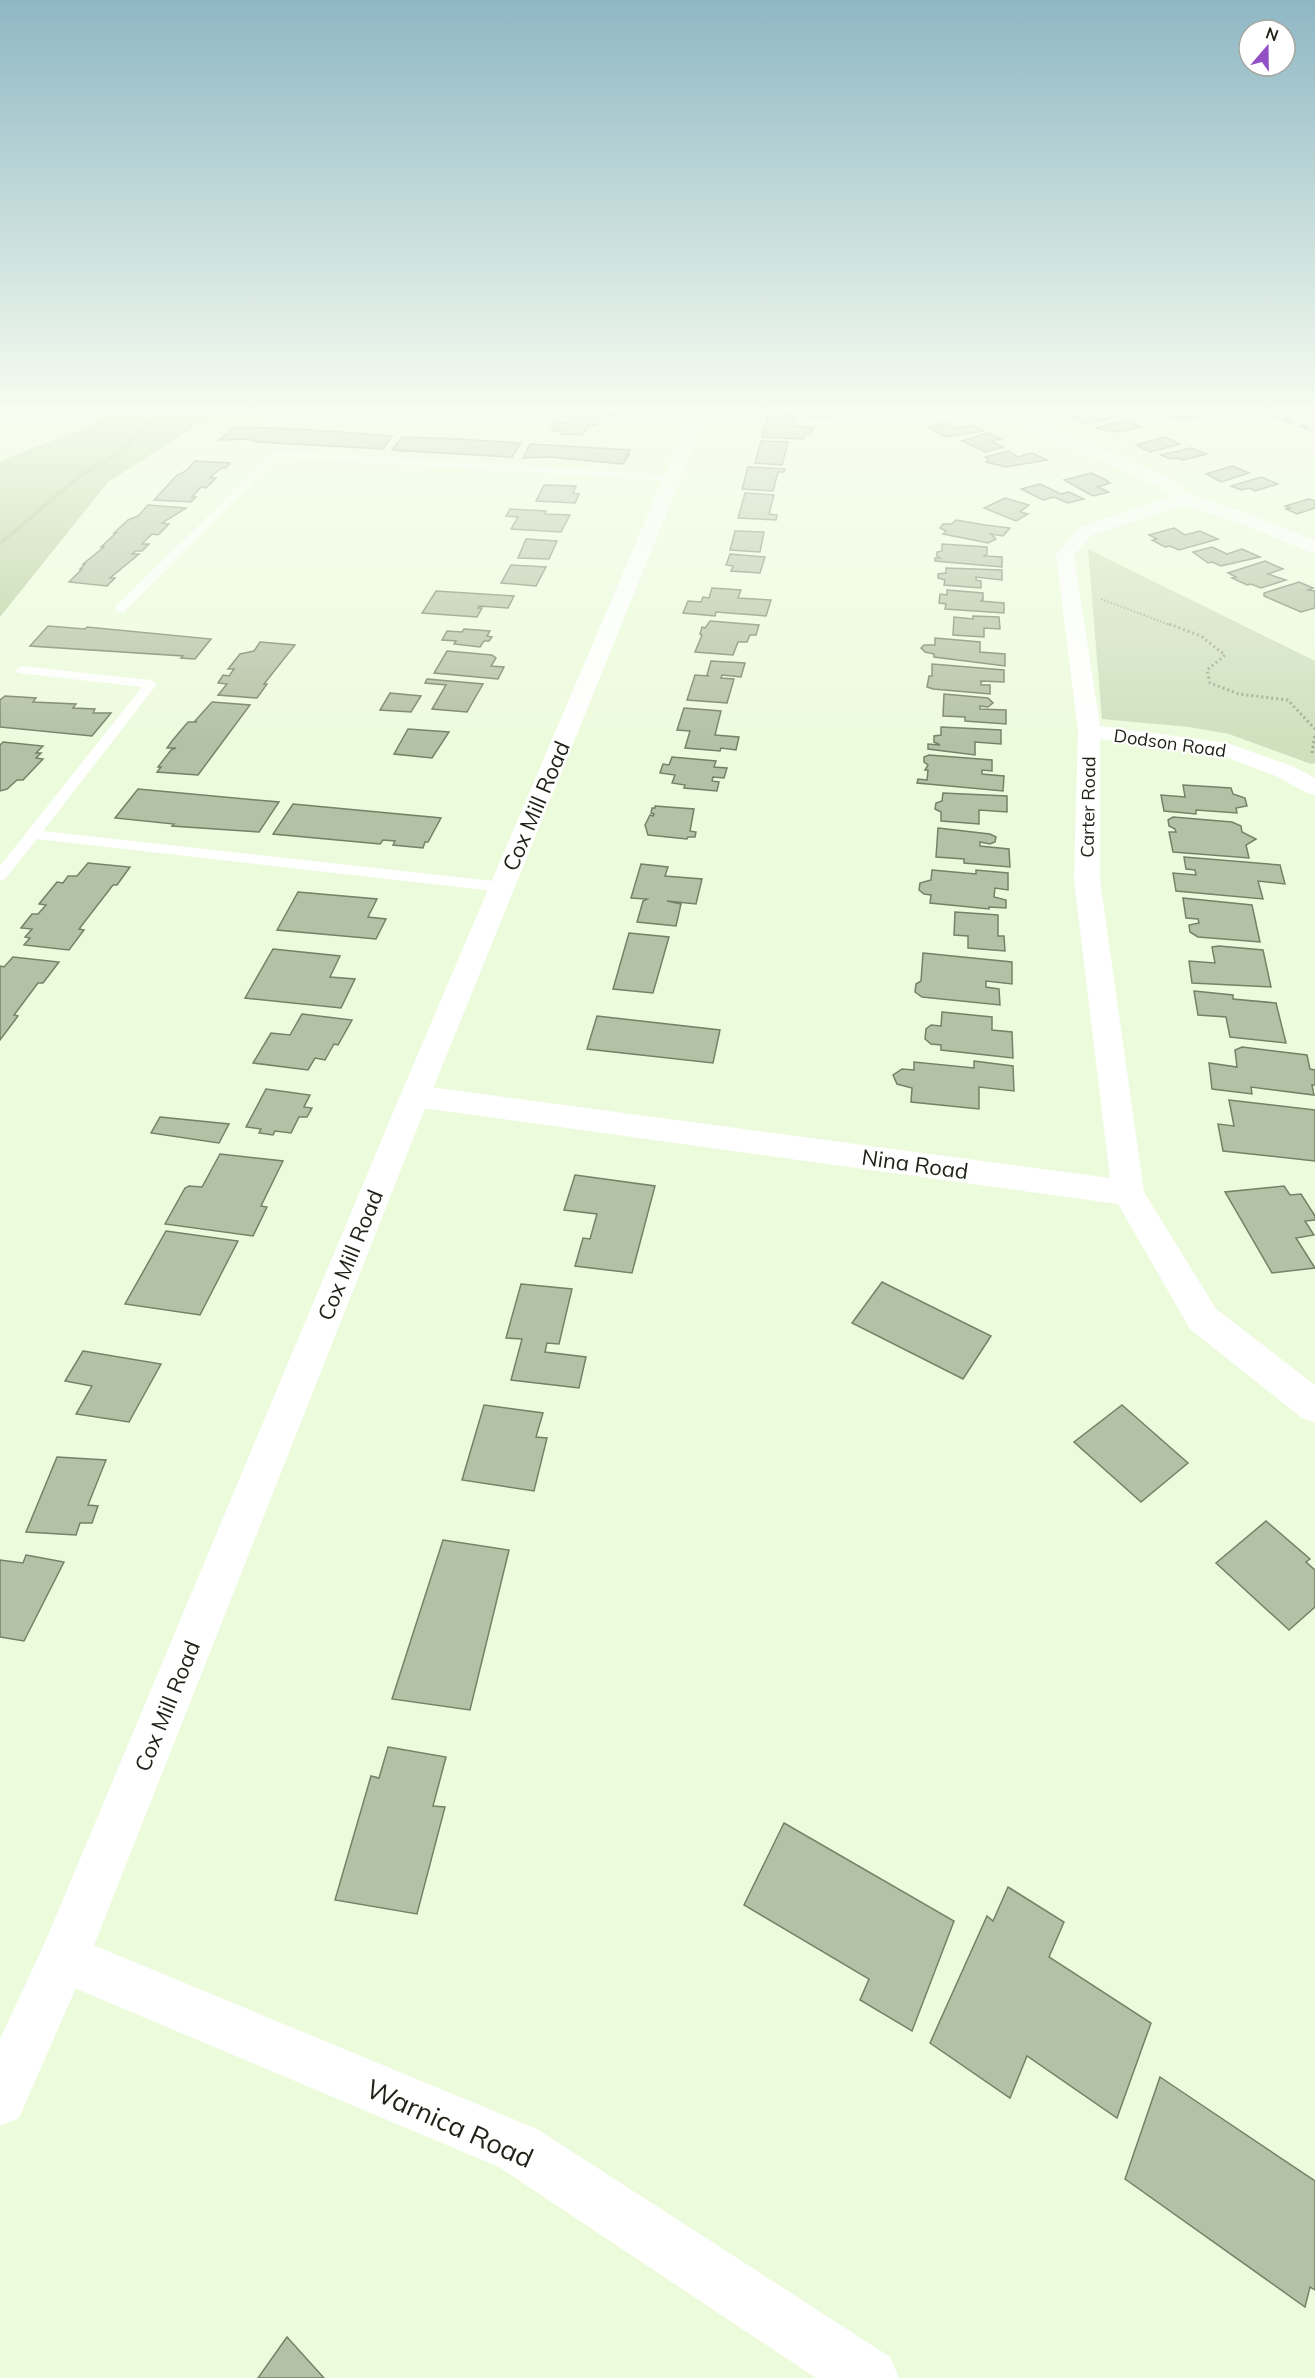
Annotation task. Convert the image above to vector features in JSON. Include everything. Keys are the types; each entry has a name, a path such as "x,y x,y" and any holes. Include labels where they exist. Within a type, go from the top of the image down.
{"street":[{"name":"Cox Mill Road","path":"0,2099 64,1958 415,1096 654,522"},
{"name":"Carter Road","path":"1114,522 1086,531 1065,554 1089,731 1087,880 1128,1193"},
{"path":"1253,522 1315,548"},
{"name":"Dodson Road","path":"1089,731 1227,750 1284,771 1315,788"},
{"name":"Nina Road","path":"415,1096 1128,1193"},
{"path":"1128,1193 1203,1319 1315,1407"},
{"name":"Warnica Road","path":"64,1958 518,2148 869,2378"}],"lane":[{"path":"120,609 207,522"},
{"path":"0,876 151,684 22,670"},
{"path":"34,834 502,886"}],"path":[{"path":"1070,588 1201,636 1225,655 1207,670 1210,683 1239,694 1288,700 1315,729"}],"green space":[{"path":"0,522 76,522 0,617"},
{"path":"1088,549 1315,661 1315,763 1311,764 1229,734 1189,727 1102,719"}],"building":[{"path":"126,522 169,524 158,535 152,534 142,544 149,544 142,551 132,554 139,554 110,578 115,578 107,586 69,582 82,569 80,569 85,564 83,564 104,547 101,547 116,533 114,533"},
{"path":"515,522 566,522 561,532 511,529"},
{"path":"967,522 1010,528 1003,536 991,534 996,539 988,543 943,534 946,531 940,528 943,524"},
{"path":"1174,528 1185,535 1200,531 1218,539 1179,550 1170,546 1165,547 1152,540 1157,539 1149,535"},
{"path":"735,531 764,532 760,552 730,550"},
{"path":"526,539 557,541 549,559 518,558"},
{"path":"942,544 987,547 987,554 984,556 1002,557 1002,567 935,561 935,558 940,558 937,552 942,551"},
{"path":"1212,547 1227,554 1242,549 1260,557 1221,566 1212,562 1208,563 1193,552"},
{"path":"730,554 765,557 760,573 731,571 733,566 726,565"},
{"path":"1265,561 1283,569 1268,574 1286,580 1261,588 1251,584 1247,585 1232,578 1236,577 1228,573"},
{"path":"511,565 546,567 536,586 501,583"},
{"path":"946,568 1002,570 1002,580 976,577 976,580 981,581 981,588 944,585 945,580 938,578 938,574 946,573"},
{"path":"1299,582 1313,588 1308,590 1315,591 1315,608 1301,612 1264,596 1264,593"},
{"path":"712,588 741,590 738,598 771,600 766,616 716,612 715,616 683,613 688,601 701,602 703,597 709,598"},
{"path":"947,590 983,593 983,600 980,601 1004,603 1004,613 945,609 946,604 939,603 940,594 947,595"},
{"path":"436,591 514,596 508,608 479,606 478,608 482,608 477,617 422,613"},
{"path":"973,616 999,617 1000,629 984,628 984,637 953,635 954,617 973,619"},
{"path":"710,621 759,625 756,635 750,635 747,642 738,642 733,655 695,652 702,635 700,634 702,627 705,628"},
{"path":"48,626 85,629 87,627 211,639 195,659 181,658 183,656 30,646"},
{"path":"464,629 490,631 487,636 492,637 489,641 484,641 480,647 442,640 447,631 462,632"},
{"path":"935,638 980,642 980,652 1005,654 1005,666 934,657 934,654 925,652 921,648 924,645 935,645"},
{"path":"260,642 295,645 264,684 267,684 257,698 218,695 227,684 218,683 223,675 229,676 234,669 228,669 240,654 254,651"},
{"path":"447,651 492,655 496,658 491,666 504,667 498,679 434,673"},
{"path":"711,661 745,663 741,677 722,675 721,678 734,679 727,703 687,700 695,675 709,676 707,675"},
{"path":"932,664 1004,670 1004,682 981,681 981,685 990,685 990,694 933,689 927,687 929,676 932,676"},
{"path":"427,679 483,684 467,712 432,709 446,685 425,683"},
{"path":"390,693 421,696 411,712 380,710"},
{"path":"944,694 988,698 993,703 988,707 980,706 980,709 1006,710 1006,724 965,721 965,717 943,716"},
{"path":"5,696 36,698 33,702 76,704 73,708 95,709 93,713 111,713 92,736 0,727 0,700"},
{"path":"212,702 250,705 198,775 157,772 161,767 158,767 171,750 176,748 167,748 172,741 188,722 197,722 195,721"},
{"path":"684,708 721,711 715,735 739,737 736,750 685,748 690,731 677,730"},
{"path":"941,727 1001,730 1001,744 975,742 975,755 928,749 928,744 940,745 934,742 934,736 941,735"},
{"path":"408,729 449,732 432,758 394,754"},
{"path":"3,742 43,746 36,753 41,753 36,758 43,759 23,780 17,780 7,789 0,791 0,745"},
{"path":"929,755 992,760 992,771 982,770 982,774 1004,776 1003,791 917,783 918,779 927,780 928,770 925,770 928,765 924,762 924,757"},
{"path":"672,757 716,761 714,767 727,768 724,778 713,777 712,781 719,782 717,791 684,788 685,785 672,783 675,775 660,773 663,764 669,765"},
{"path":"1183,785 1231,788 1233,794 1245,798 1247,806 1236,808 1237,813 1196,810 1196,814 1164,811 1161,795 1185,797"},
{"path":"138,789 279,802 259,832 172,826 174,824 115,818"},
{"path":"943,793 1007,796 1007,812 979,810 979,824 941,821 941,812 935,809 936,803 942,801"},
{"path":"293,804 441,818 423,848 393,845 395,841 383,840 380,844 273,834"},
{"path":"655,806 694,809 690,831 696,832 695,837 687,839 648,835 645,825 650,815 653,816 652,808"},
{"path":"1173,817 1232,822 1241,826 1242,832 1256,839 1246,845 1249,858 1173,852 1169,832 1176,832 1169,826 1168,820"},
{"path":"938,828 990,834 996,837 995,842 990,844 980,842 980,846 1009,849 1010,867 964,863 964,859 936,857"},
{"path":"1184,857 1280,865 1285,884 1258,881 1263,899 1176,891 1173,873 1196,875 1195,870 1186,869"},
{"path":"88,863 130,867 79,929 84,930 69,950 24,945 30,938 25,937 32,929 21,928 32,914 38,914 46,905 39,904 57,882 63,883 68,876 77,876"},
{"path":"641,864 668,867 665,876 702,879 696,904 667,901 681,904 676,926 637,922 643,901 647,899 631,898"},
{"path":"932,870 976,874 976,870 1008,873 1008,890 995,888 994,897 1006,900 1006,908 989,907 989,909 930,903 931,895 919,890 920,883 931,880"},
{"path":"298,892 377,899 368,917 386,919 376,939 277,930"},
{"path":"1183,898 1252,905 1260,942 1198,937 1190,932 1189,925 1199,923 1198,919 1186,918"},
{"path":"955,912 998,915 998,936 1004,936 1005,951 968,948 968,936 954,935"},
{"path":"629,933 669,937 653,993 613,989"},
{"path":"1212,947 1263,950 1271,987 1192,983 1189,961 1215,963"},
{"path":"273,949 340,956 330,977 355,979 341,1008 245,998"},
{"path":"923,953 1012,962 1012,984 986,981 986,987 999,989 1000,1005 922,997 915,992 916,984 921,981"},
{"path":"13,957 59,962 43,983 38,983 14,1015 18,1016 0,1040 0,966 4,967"},
{"path":"1194,991 1233,995 1233,999 1276,1003 1286,1043 1230,1037 1226,1017 1198,1015"},
{"path":"942,1012 992,1017 992,1030 1012,1032 1013,1058 941,1050 941,1045 931,1044 925,1039 926,1029 931,1025 941,1026"},
{"path":"302,1014 352,1020 338,1045 334,1044 325,1060 315,1058 308,1070 253,1063 271,1033 290,1035"},
{"path":"597,1016 720,1030 713,1063 587,1049"},
{"path":"1242,1047 1307,1055 1310,1069 1315,1070 1315,1085 1312,1085 1314,1095 1251,1087 1252,1094 1212,1089 1209,1063 1237,1067 1235,1050"},
{"path":"974,1061 1013,1066 1014,1091 979,1087 979,1109 911,1102 912,1088 897,1084 893,1075 902,1069 914,1070 914,1062 974,1068"},
{"path":"266,1089 310,1095 304,1107 312,1108 307,1117 299,1117 291,1133 275,1131 273,1135 259,1133 261,1129 246,1127"},
{"path":"1229,1100 1315,1110 1315,1161 1223,1151 1218,1124 1234,1126"},
{"path":"160,1117 229,1124 219,1143 151,1133"},
{"path":"220,1154 283,1161 261,1206 267,1207 253,1236 165,1224 185,1188 202,1187"},
{"path":"575,1175 655,1186 632,1273 575,1266 583,1238 590,1239 597,1214 564,1210"},
{"path":"1284,1186 1290,1195 1301,1194 1315,1216 1315,1220 1305,1221 1314,1235 1296,1238 1315,1268 1272,1273 1225,1192"},
{"path":"166,1231 238,1241 200,1315 125,1304"},
{"path":"882,1282 991,1336 963,1379 852,1323"},
{"path":"521,1284 572,1289 559,1344 547,1343 545,1352 586,1357 579,1388 511,1380 522,1339 506,1338"},
{"path":"83,1351 161,1364 129,1422 76,1414 92,1386 65,1381"},
{"path":"484,1405 543,1413 536,1437 547,1438 534,1491 462,1480"},
{"path":"1122,1405 1188,1463 1141,1502 1074,1442"},
{"path":"57,1457 106,1460 88,1505 98,1506 92,1523 80,1523 76,1535 26,1532"},
{"path":"1266,1521 1310,1559 1306,1562 1315,1570 1315,1607 1289,1630 1216,1563"},
{"path":"443,1540 509,1550 470,1710 392,1699"},
{"path":"26,1555 64,1562 24,1641 0,1637 0,1560 23,1563"},
{"path":"388,1747 446,1757 433,1806 445,1807 417,1914 335,1900 371,1776 379,1778"},
{"path":"784,1823 954,1921 912,2031 860,2000 869,1979 744,1905"},
{"path":"1008,1887 1064,1922 1049,1957 1151,2023 1117,2118 1027,2056 1010,2098 930,2043 987,1916 993,1921"},
{"path":"1160,2077 1315,2181 1315,2290 1310,2287 1305,2307 1125,2179"},
{"path":"287,2337 324,2378 258,2378"}],"waterway":[{"path":"0,544 26,522"}]}
